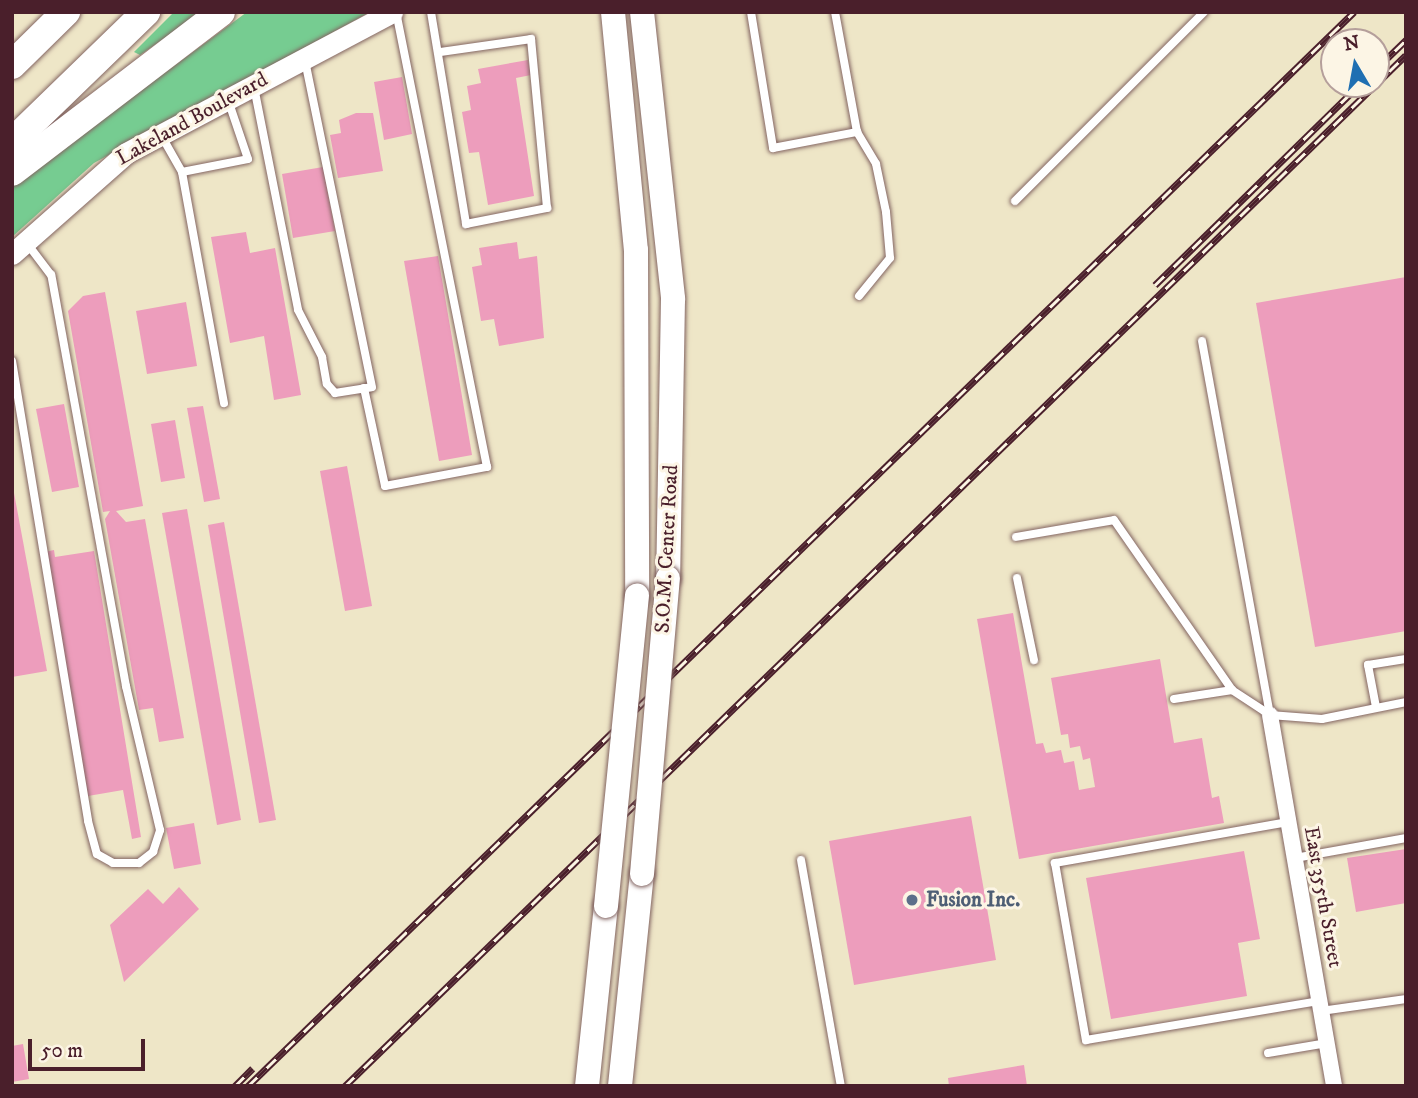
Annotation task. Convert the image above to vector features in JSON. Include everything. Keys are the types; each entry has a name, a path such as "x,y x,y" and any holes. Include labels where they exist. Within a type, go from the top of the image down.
{"highway":[{"path":"12,65 66,12"},
{"path":"12,142 146,12"},
{"path":"12,172 221,12"}],"main road":[{"name":"S.O.M. Center Road","path":"587,1086 637,596 636,250 613,12"},
{"name":"S.O.M. Center Road","path":"620,1086 668,578 673,299 642,12"}],"street":[{"name":"Lakeland Boulevard","path":"19,247 100,173 160,134 394,12"},
{"name":"East 355th Street","path":"1270,715 1334,1086"}],"lane":[{"path":"364,388 384,486 487,467 394,12"},
{"path":"431,12 441,52 467,225 547,208 531,39 441,52"},
{"path":"751,12 773,148 857,132"},
{"path":"835,12 857,132 876,163 890,258 859,296"},
{"path":"1015,201 1205,12"},
{"path":"253,84 298,310 329,390 372,387 374,375 304,57"},
{"path":"182,172 248,159 227,97"},
{"path":"160,134 182,172 224,403"},
{"path":"12,361 88,821 97,853 113,863 139,863 153,852 160,830 126,686 51,275 19,247"},
{"path":"1202,341 1270,715"},
{"path":"1016,537 1114,520 1232,690 1270,715 1322,719 1406,702"},
{"path":"1017,578 1034,660"},
{"path":"1376,707 1368,666 1406,659"},
{"path":"1174,699 1232,690"},
{"path":"1288,822 1055,863 1086,1040 1321,1006 1406,999"},
{"path":"1295,858 1406,838"},
{"path":"801,860 841,1086"},
{"path":"1268,1053 1327,1043"}],"green space":[{"path":"174,12 202,12 140,55 134,52"},
{"path":"247,12 370,12 94,163 12,237 12,186"}],"building":[{"path":"528,60 531,75 516,78 534,196 488,205 479,152 469,153 462,112 471,110 467,86 481,83 478,69"},
{"path":"402,77 412,134 384,140 374,82"},
{"path":"356,113 373,113 383,171 338,178 330,135 341,133 339,120"},
{"path":"323,167 335,231 293,238 282,174"},
{"path":"246,232 250,253 275,248 301,395 274,400 264,336 230,343 211,237"},
{"path":"517,242 519,259 537,256 544,338 499,346 494,319 481,321 472,267 482,265 479,248"},
{"path":"438,256 472,455 439,461 404,261"},
{"path":"1406,277 1406,631 1315,647 1256,303"},
{"path":"105,292 143,506 116,511 126,522 145,519 184,738 159,742 153,708 139,710 105,519 110,511 103,512 68,311 83,296"},
{"path":"186,302 197,366 147,374 136,311"},
{"path":"64,404 79,487 52,492 36,409"},
{"path":"203,406 220,499 204,502 187,408"},
{"path":"175,420 185,478 161,482 151,424"},
{"path":"347,466 372,606 345,611 320,471"},
{"path":"12,482 47,671 12,677"},
{"path":"187,509 241,820 217,825 162,513"},
{"path":"224,522 276,820 259,823 208,525"},
{"path":"54,550 55,557 94,551 141,837 132,839 123,790 88,796 45,552"},
{"path":"1013,613 1036,744 1043,743 1046,753 1061,750 1064,763 1074,761 1079,790 1095,787 1090,758 1083,760 1080,746 1070,748 1068,734 1061,735 1051,678 1160,659 1174,743 1202,738 1212,798 1219,796 1224,823 1019,859 977,619"},
{"name":"Fusion Inc.","path":"971,816 996,960 854,985 829,841"},
{"path":"194,823 201,864 174,869 166,828"},
{"path":"1406,849 1406,903 1356,912 1347,858"},
{"path":"1244,851 1260,939 1238,943 1247,996 1111,1019 1086,878"},
{"path":"179,887 199,909 124,982 110,925 148,889 163,904"},
{"path":"23,1044 29,1079 12,1082 12,1046"},
{"path":"1024,1065 1027,1086 949,1086 948,1078"}],"railway":[{"path":"248,1086 1354,12"},
{"path":"1390,55 1406,40"},
{"path":"345,1086 1406,55"},
{"path":"1155,285 1346,98"},
{"path":"235,1086 253,1068"}],"place":[{"name":"Fusion Inc.","path":"912,900"}]}
